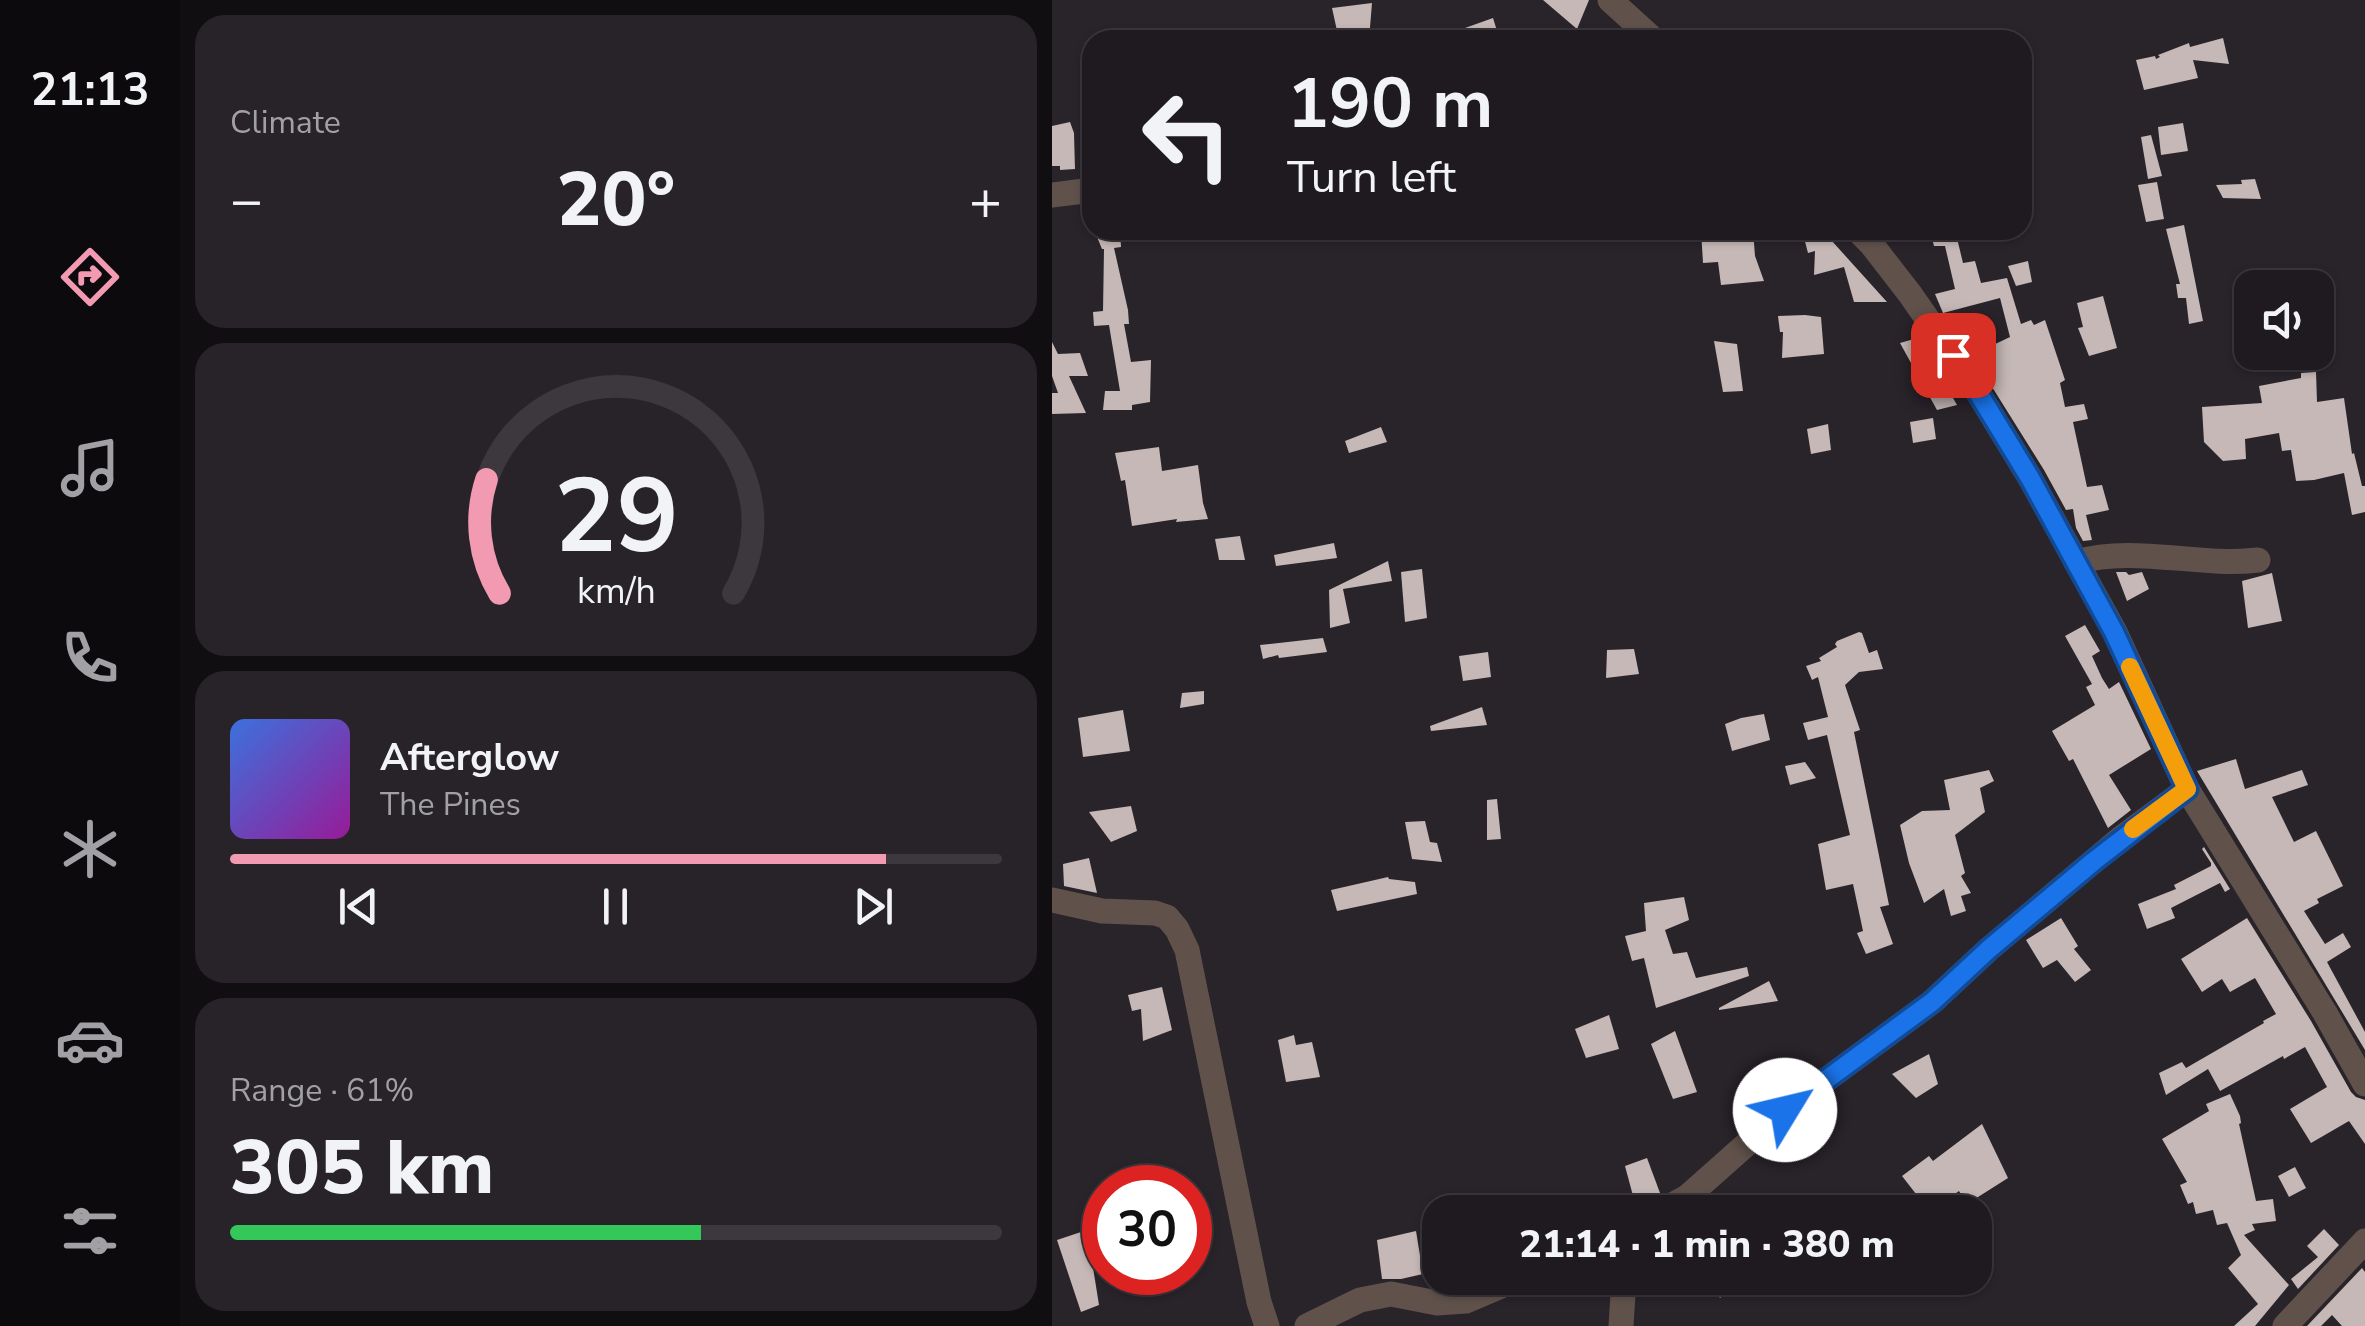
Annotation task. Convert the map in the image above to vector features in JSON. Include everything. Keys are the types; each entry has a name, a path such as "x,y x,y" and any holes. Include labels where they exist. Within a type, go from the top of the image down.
{"street":[{"path":"1610,0 1643,30"},
{"path":"1052,194 1082,191"},
{"path":"1867,240 1974,386 2030,478 2114,632 2187,789 2364,1084"},
{"path":"2076,562 2116,555 2220,562 2258,560"},
{"path":"1689,1195 1785,1110 1932,1002 2106,851 2187,789"},
{"path":"1052,900 1102,911 1155,913 1167,917 1177,929 1186,950 1267,1326"},
{"path":"2285,1326 2364,1242"},
{"path":"1306,1326 1360,1300 1391,1294 1437,1303 1466,1301 1480,1295"},
{"path":"1621,1326 1623,1295"}],"building":[{"path":"1543,0 1589,0 1577,29"},
{"path":"1372,3 1370,30 1337,30 1332,8"},
{"path":"1493,18 1497,30 1459,30"},
{"path":"2223,38 2229,64 2193,60 2198,78 2144,90 2136,60 2155,56 2156,59 2189,43 2190,47"},
{"path":"1070,122 1075,169 1060,170 1060,166 1052,166 1052,126"},
{"path":"2183,123 2188,151 2161,155 2158,127"},
{"path":"2151,135 2162,176 2148,179 2141,137"},
{"path":"2255,179 2261,199 2223,198 2216,185 2242,184 2241,180"},
{"path":"2157,182 2164,219 2146,222 2138,185"},
{"path":"2184,225 2203,321 2189,324 2186,298 2178,298 2176,284 2180,284 2166,229"},
{"path":"1098,240 1121,240 1121,247 1114,248 1128,310 1129,324 1124,324 1131,362 1151,360 1150,402 1132,405 1132,410 1103,410 1105,391 1120,391 1109,325 1094,326 1093,312 1103,311 1102,249"},
{"path":"1702,240 1754,240 1764,281 1721,285 1718,262 1703,263"},
{"path":"1805,240 1831,240 1887,302 1854,302 1844,267 1814,275 1815,251 1808,253"},
{"path":"1932,240 1957,240 1963,263 1975,261 1981,283 2007,278 2021,324 2031,320 2034,325 2045,320 2065,380 2060,383 2065,407 2084,404 2088,419 2073,422 2087,487 2102,485 2109,510 2086,515 2092,540 2083,541 2073,509 2066,510 1972,355 2010,337 2000,298 1943,313 1935,294 1955,289 1945,246 1934,246"},
{"path":"2028,261 2032,282 2016,286 2008,266"},
{"path":"2103,296 2117,348 2089,356 2078,328 2083,327 2077,303"},
{"path":"1778,316 1821,317 1824,354 1782,358 1783,332"},
{"path":"1914,339 1957,405 1937,410 1900,343"},
{"path":"1714,341 1737,344 1743,391 1723,392"},
{"path":"1052,342 1058,354 1080,353 1088,376 1069,376 1086,413 1052,414 1052,393 1058,393 1052,376"},
{"path":"2316,372 2317,402 2344,398 2352,454 2365,486 2365,512 2352,515 2344,473 2296,481 2291,450 2282,451 2279,433 2245,439 2246,459 2223,461 2204,442 2202,407 2262,403 2259,386"},
{"path":"1933,418 1936,439 1913,443 1910,422"},
{"path":"1828,424 1831,450 1811,454 1807,429"},
{"path":"1381,427 1387,442 1349,453 1345,441"},
{"path":"1159,447 1162,471 1198,465 1208,519 1132,526 1125,480 1121,481 1115,453"},
{"path":"1240,536 1245,560 1219,560 1215,539"},
{"path":"1334,543 1337,558 1276,566 1274,555"},
{"path":"1388,561 1392,581 1343,589 1350,623 1330,628 1329,590"},
{"path":"1422,569 1427,618 1405,622 1401,572"},
{"path":"2116,572 2142,572 2149,589 2127,601"},
{"path":"2272,573 2282,621 2248,628 2242,581"},
{"path":"2085,625 2100,651 2092,656 2102,678 2109,689 2119,682 2151,749 2109,775 2131,810 2108,828 2073,759 2069,761 2052,731 2095,705 2086,687 2092,684 2065,636"},
{"path":"1859,632 1869,653 1877,650 1883,669 1859,672 1845,685 1860,730 1854,732 1889,905 1880,907 1893,944 1866,954 1857,933 1863,931 1853,884 1826,890 1818,844 1850,835 1827,735 1808,740 1803,723 1828,717 1818,677 1812,680 1806,666 1821,661 1819,658 1837,647 1837,641"},
{"path":"1323,638 1327,652 1263,659 1260,645"},
{"path":"1634,649 1639,674 1606,678 1607,650"},
{"path":"1488,652 1491,677 1463,681 1459,656"},
{"path":"1204,691 1204,704 1180,708 1182,693"},
{"path":"1482,707 1487,725 1431,731 1430,726"},
{"path":"1123,710 1130,751 1083,757 1078,718"},
{"path":"1764,714 1770,740 1732,751 1725,724"},
{"path":"2236,759 2245,789 2302,770 2308,785 2272,797 2294,842 2316,831 2343,886 2317,899 2319,903 2304,911 2325,944 2343,933 2351,947 2327,962 2365,1032 2365,1050 2197,771"},
{"path":"1805,762 1816,778 1790,785 1785,766"},
{"path":"1989,770 1994,781 1980,788 1985,812 1955,835 1965,873 1961,876 1971,893 1961,896 1966,911 1951,916 1944,889 1924,903 1900,825 1922,811 1950,810 1944,780"},
{"path":"1497,799 1501,839 1487,840 1487,800"},
{"path":"1131,806 1137,831 1111,842 1089,812"},
{"path":"1425,821 1430,842 1437,843 1442,862 1412,859 1405,822"},
{"path":"2204,847 2230,889 2225,892 2220,883 2171,908 2175,918 2147,929 2138,904 2176,889 2174,885 2211,866"},
{"path":"1089,858 1097,893 1064,886 1063,864"},
{"path":"1388,877 1415,882 1417,894 1337,911 1331,890"},
{"path":"1684,897 1689,920 1665,930 1673,954 1687,952 1696,978 1747,967 1749,976 1656,1008 1644,958 1632,961 1625,936 1646,931 1644,903"},
{"path":"2061,918 2078,946 2074,949 2091,970 2075,982 2057,960 2043,968 2026,940"},
{"path":"2247,918 2351,1092 2365,1100 2365,1144 2349,1121 2311,1143 2290,1109 2327,1087 2305,1047 2220,1091 2208,1069 2166,1095 2159,1073 2182,1062 2186,1068 2276,1014 2255,978 2230,992 2222,979 2202,992 2181,959"},
{"path":"1769,981 1778,1001 1719,1010 1719,1008"},
{"path":"1162,987 1172,1030 1143,1041 1141,1009 1132,1011 1128,995"},
{"path":"1609,1015 1619,1049 1586,1058 1575,1029"},
{"path":"1675,1031 1697,1092 1673,1099 1651,1044"},
{"path":"1294,1035 1296,1045 1312,1042 1320,1077 1286,1082 1278,1040"},
{"path":"1929,1054 1938,1084 1916,1098 1892,1074"},
{"path":"2230,1094 2240,1116 2256,1201 2273,1199 2276,1221 2252,1224 2255,1230 2244,1235 2289,1285 2255,1326 2234,1326 2258,1304 2228,1268 2241,1255 2227,1223 2217,1225 2213,1210 2196,1214 2193,1202 2188,1204 2180,1185 2187,1182 2162,1139 2209,1111 2206,1104"},
{"path":"1982,1124 2008,1178 1981,1195 1961,1195 1959,1191 1953,1195 1917,1195 1902,1176 1929,1156 1933,1161"},
{"path":"1647,1158 1660,1193 1633,1195 1625,1166"},
{"path":"2295,1167 2306,1188 2289,1197 2278,1176"},
{"path":"2324,1229 2339,1245 2298,1289 2291,1279 2318,1257 2307,1246"},
{"path":"1416,1231 1422,1274 1382,1279 1377,1240"},
{"path":"1082,1232 1082,1295 1097,1295 1099,1305 1081,1312 1057,1240"},
{"path":"2362,1268 2365,1326 2342,1326 2332,1315 2321,1326 2307,1326"}],"slow traffic":[{"path":"2130,667 2187,789 2133,829"}],"route":[{"path":"1785,1110 1932,1002 2120,839 2187,789 2114,632 2030,478 1953,355"}]}
